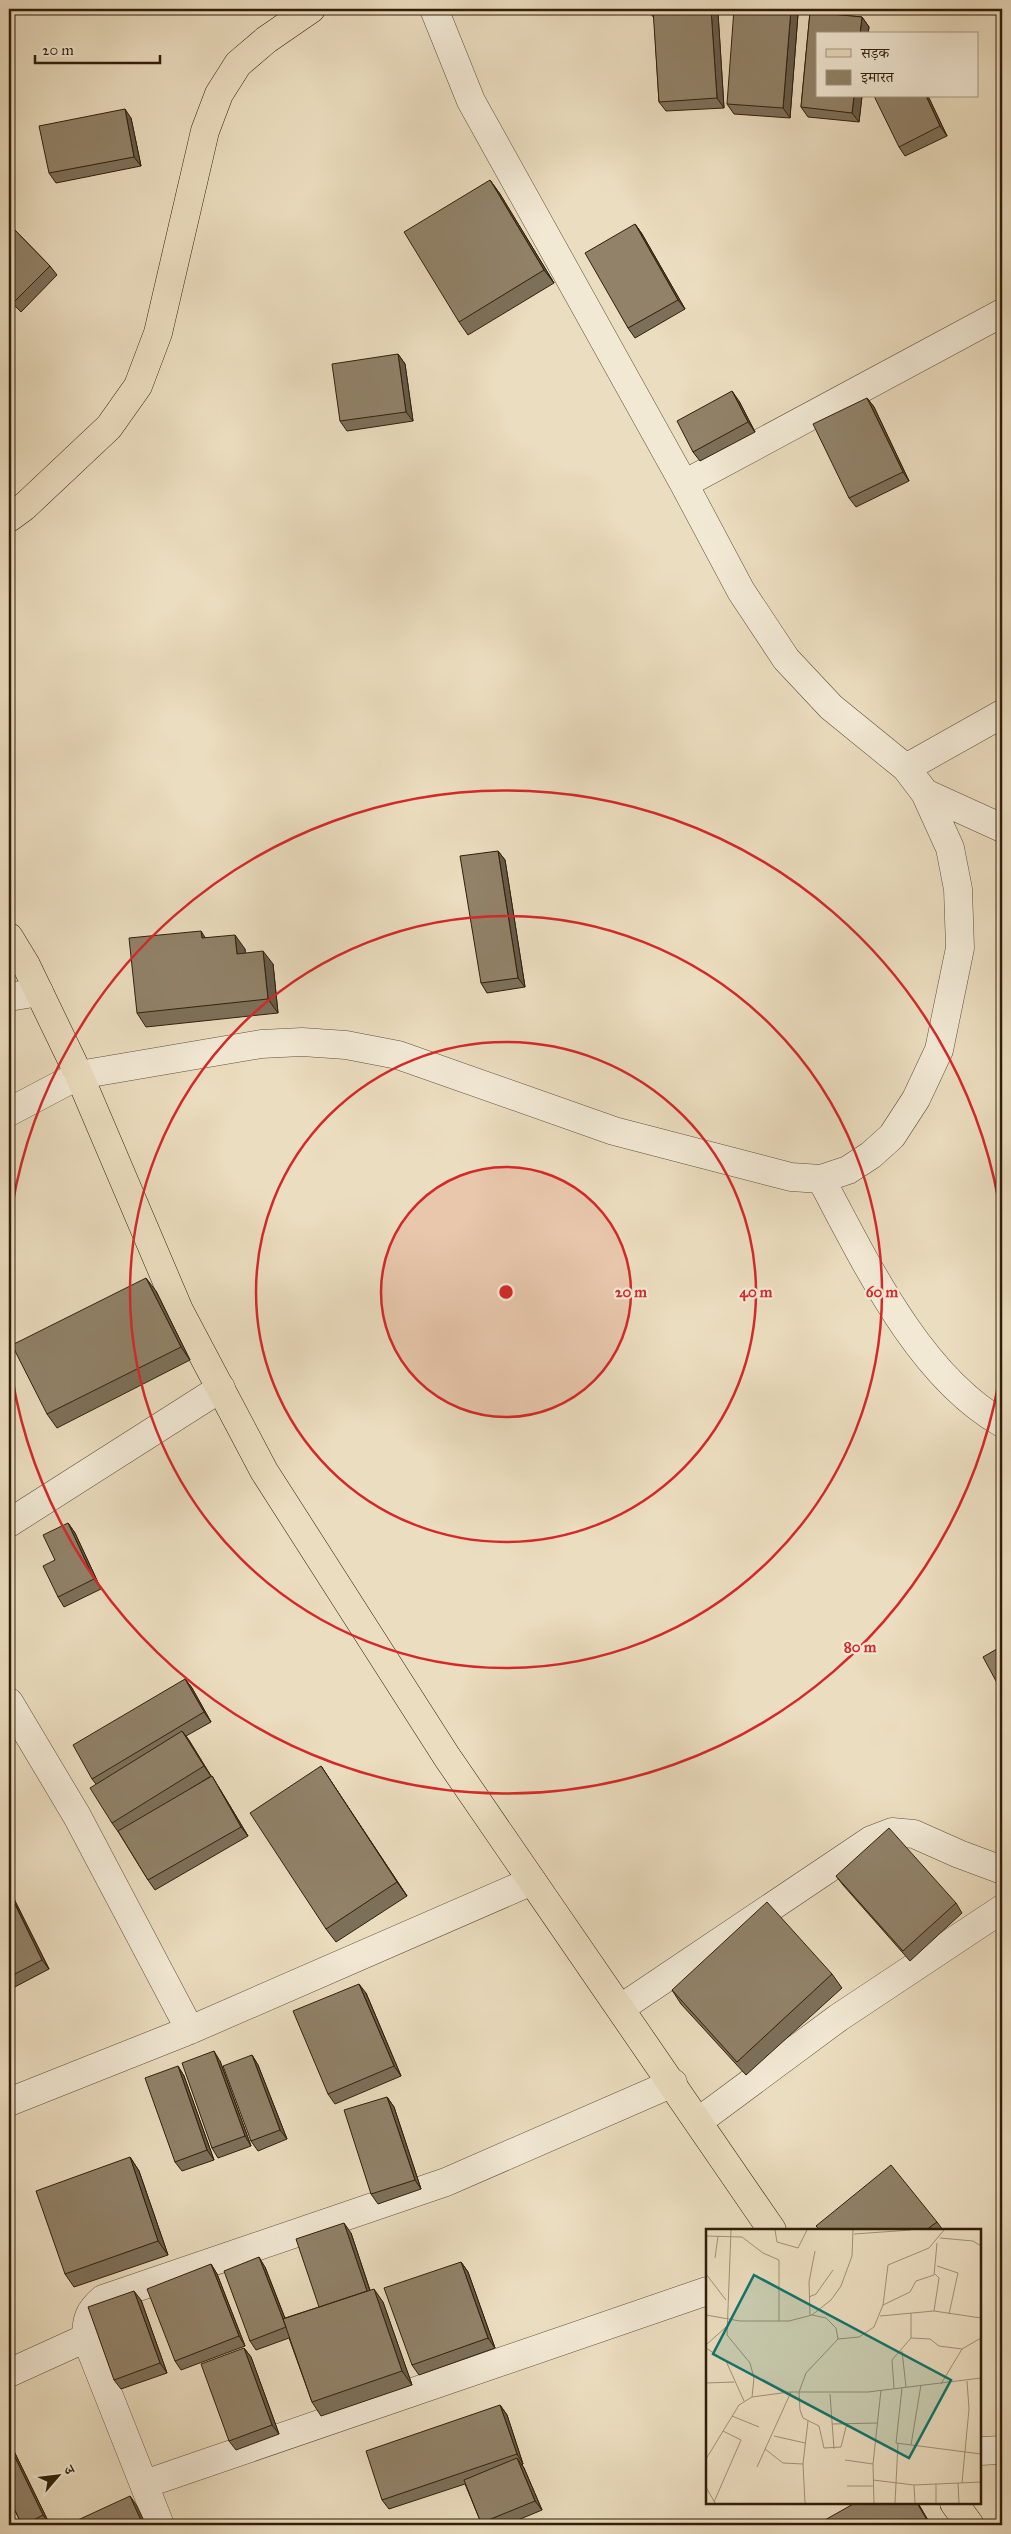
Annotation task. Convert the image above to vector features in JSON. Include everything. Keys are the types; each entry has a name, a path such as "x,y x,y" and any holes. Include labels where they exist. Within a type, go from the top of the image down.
{"main road":[{"path":"9,518 24,507 109,427 138,386 158,333 205,130 219,94 238,64 266,40 311,9"},
{"path":"9,937 26,965 79,1075 179,1310 264,1471 447,1757 673,2083 771,2229"},
{"path":"955,2504 970,2525"}],"street":[{"path":"9,1112 79,1075 261,1044 302,1042 346,1045 398,1055 614,1131 791,1177 821,1179 848,1170 871,1155 892,1136 916,1099 939,1050 960,948 958,888 950,848 925,794 906,768 831,707 786,659 741,591 684,484 471,101 434,9"},
{"path":"684,484 1002,313"},
{"path":"906,768 1002,714"},
{"path":"925,794 1002,828"},
{"path":"9,996 39,992"},
{"path":"821,1179 870,1270 906,1328 948,1380 983,1412 1002,1423"},
{"path":"9,1523 221,1388"},
{"path":"12,1713 77,1816 190,2030"},
{"path":"621,2008 871,1840 892,1832 914,1834 958,1854 1002,1870"},
{"path":"9,2102 190,2030 532,1881"},
{"path":"699,2122 838,2018 1002,1909"},
{"path":"160,2525 86,2338 86,2320 92,2308 103,2299 446,2182 673,2083"},
{"path":"145,2484 706,2291"},
{"path":"9,2373 86,2338"},
{"path":"981,2451 1002,2450"}],"building":[{"path":"653,9 711,9 717,98 659,102"},
{"path":"734,9 791,9 783,108 727,104"},
{"path":"810,12 862,17 860,32 816,32 816,98 854,98 852,113 801,107"},
{"path":"875,98 927,98 940,126 899,147"},
{"path":"125,109 134,157 49,173 39,126"},
{"path":"490,180 544,270 459,322 404,232"},
{"path":"9,224 50,266 14,302 9,297"},
{"path":"635,224 678,300 628,328 585,253"},
{"path":"398,354 406,412 340,421 332,364"},
{"path":"732,391 748,422 693,452 677,421"},
{"path":"867,398 903,472 849,498 813,424"},
{"path":"498,851 518,978 481,983 460,856"},
{"path":"201,931 202,938 235,935 237,954 263,951 268,999 137,1013 129,938"},
{"path":"146,1278 181,1347 47,1414 12,1345"},
{"path":"68,1523 94,1579 58,1597 43,1566 55,1560 43,1535"},
{"path":"1002,1646 1002,1692 983,1657"},
{"path":"185,1679 204,1712 92,1779 73,1745"},
{"path":"182,1731 204,1766 112,1823 90,1788"},
{"path":"321,1766 397,1882 326,1929 250,1813"},
{"path":"212,1776 241,1827 148,1880 118,1831"},
{"path":"889,1828 956,1903 903,1951 836,1876"},
{"path":"9,1892 42,1960 9,1977"},
{"path":"767,1902 832,1974 737,2062 672,1990"},
{"path":"359,1984 394,2066 328,2094 293,2011"},
{"path":"214,2051 245,2136 212,2148 182,2063"},
{"path":"252,2055 280,2130 251,2141 223,2066"},
{"path":"178,2066 207,2150 175,2162 145,2078"},
{"path":"387,2097 415,2180 371,2194 344,2110"},
{"path":"130,2157 158,2241 65,2274 36,2191"},
{"path":"891,2165 937,2222 927,2229 819,2229 816,2226"},
{"path":"344,2223 367,2291 319,2307 296,2239"},
{"path":"259,2257 286,2327 250,2341 224,2271"},
{"path":"461,2262 488,2338 412,2365 384,2288"},
{"path":"211,2264 239,2336 175,2361 147,2289"},
{"path":"374,2289 402,2371 312,2402 283,2319"},
{"path":"134,2291 160,2363 114,2380 88,2307"},
{"path":"244,2348 272,2425 229,2441 201,2364"},
{"path":"500,2405 517,2454 382,2500 366,2451"},
{"path":"9,2445 43,2515 24,2525 22,2525 9,2498"},
{"path":"517,2458 535,2501 481,2523 464,2480"},
{"path":"130,2496 143,2525 67,2525"},
{"path":"853,2504 918,2504 930,2525 816,2525"},
{"path":"9,2512 15,2525 9,2525"}]}
